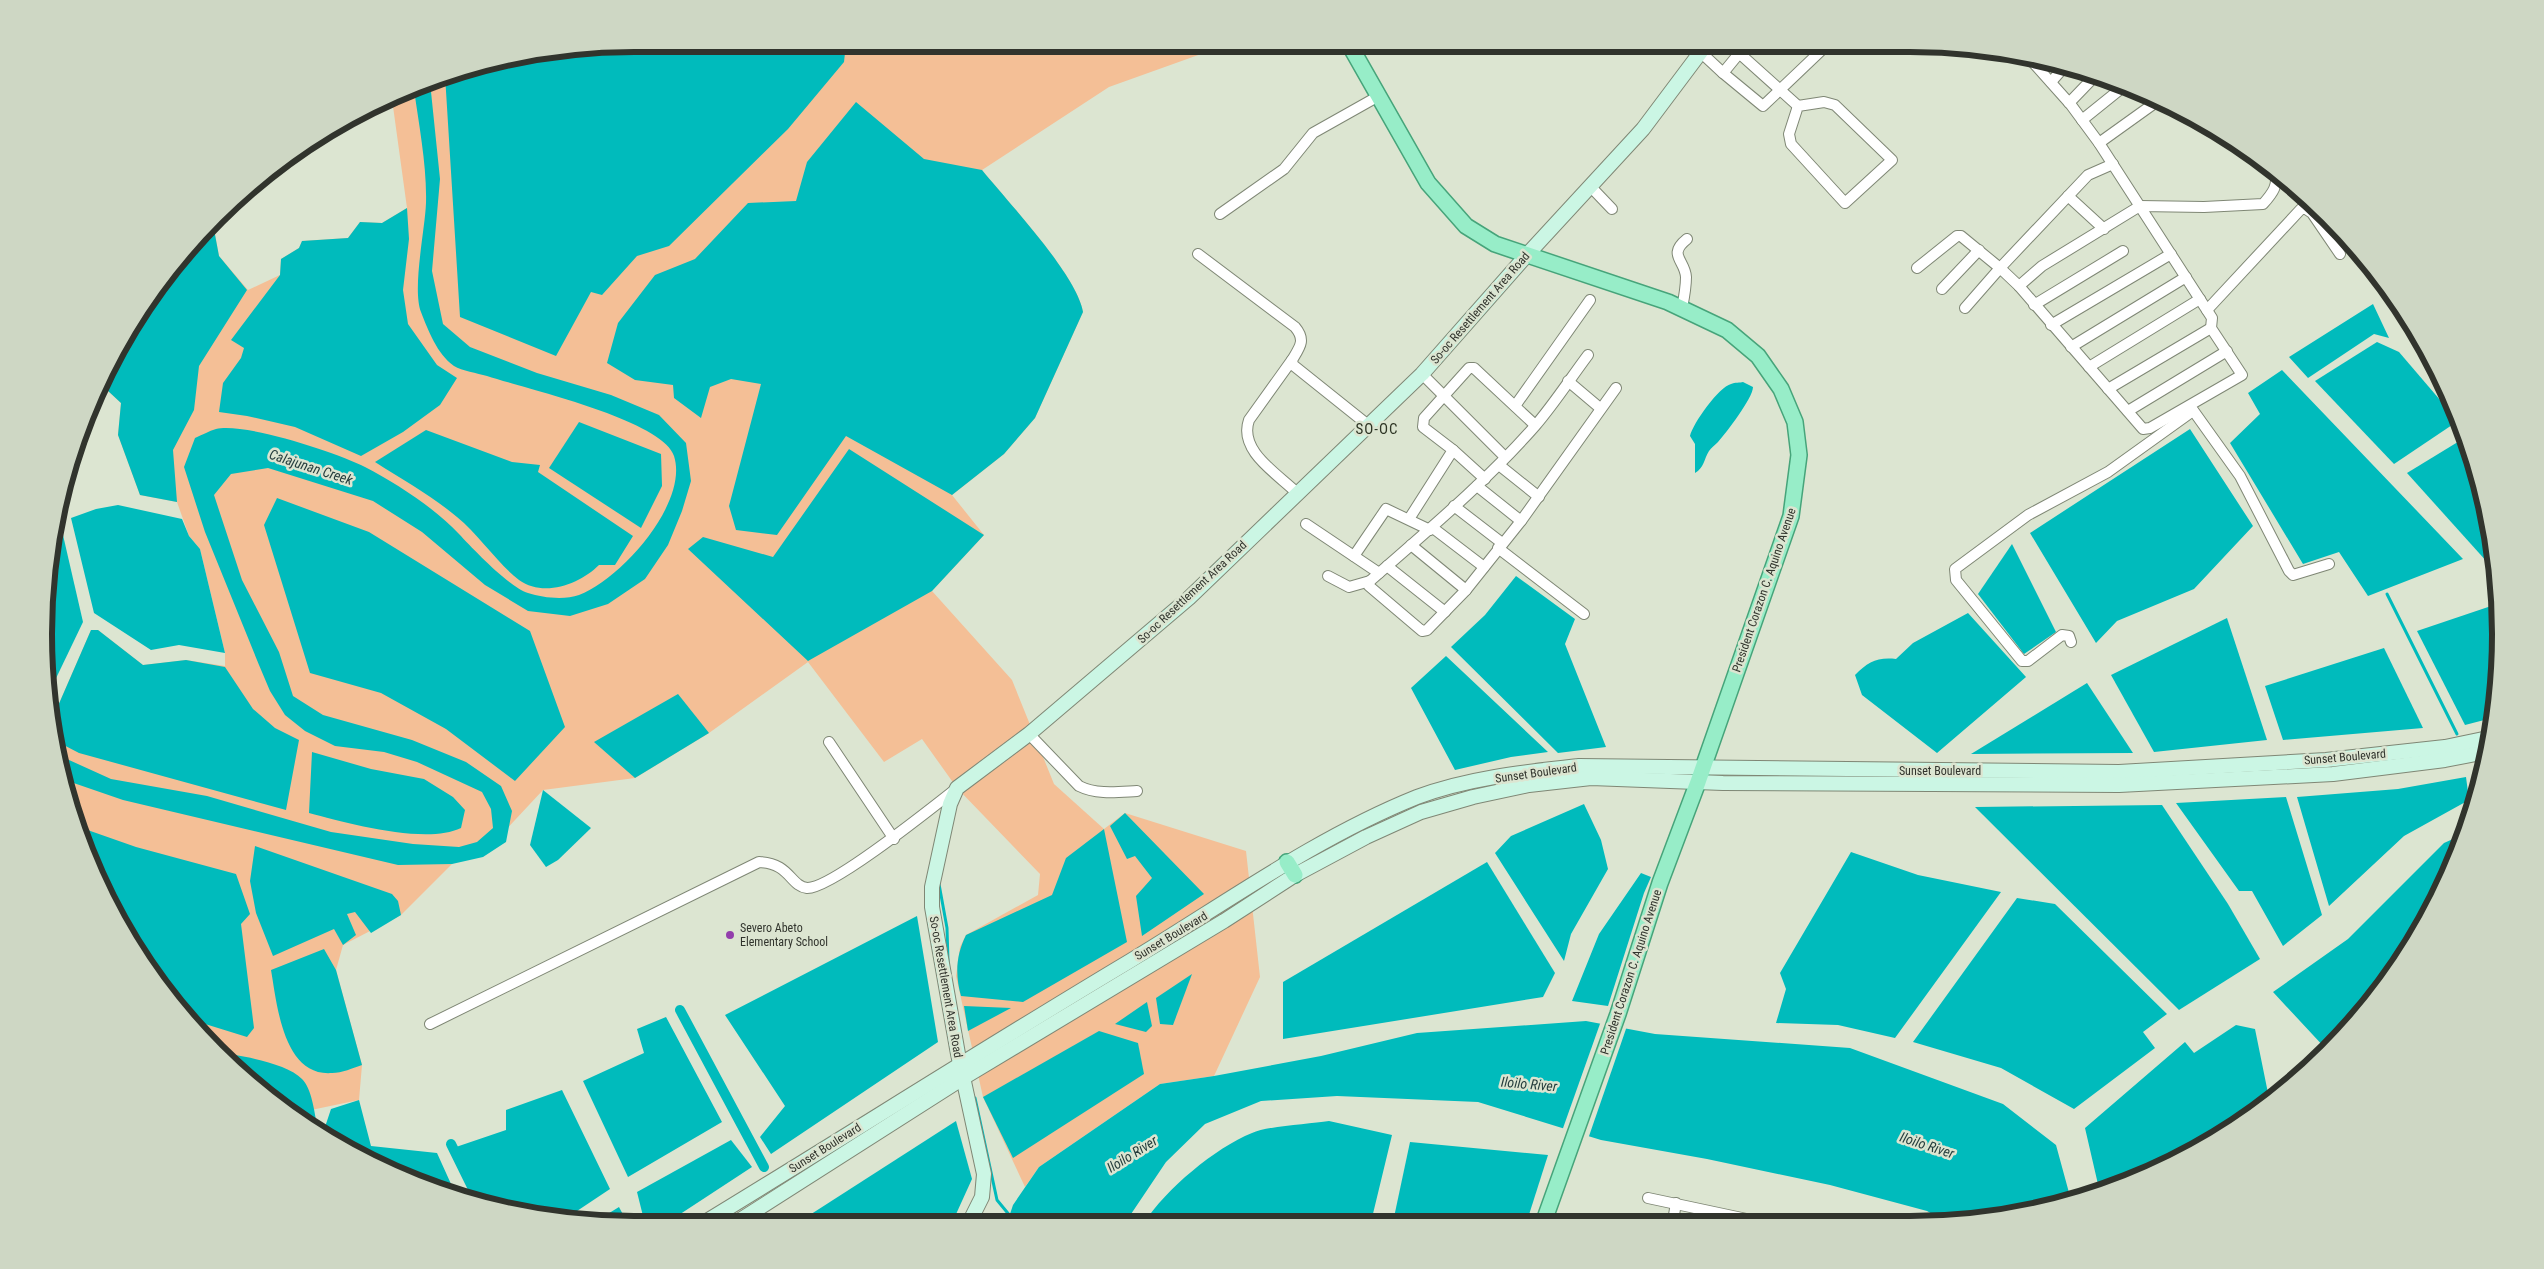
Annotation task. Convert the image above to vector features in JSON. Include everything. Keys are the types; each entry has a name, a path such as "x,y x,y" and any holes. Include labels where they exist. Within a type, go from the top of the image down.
{"main road":[{"name":"President Corazon C. Aquino Avenue","path":"1353,52 1377,97 1428,183 1466,226 1495,244 1682,308 1727,330 1758,356 1781,390 1795,422 1799,455 1791,516 1700,776 1660,883 1618,1014 1546,1216"},
{"name":"So-oc Resettlement Area Road","path":"972,1216 982,1197 984,1174 936,940 932,887 950,804 957,788 1029,734 1189,598 1422,374 1526,256 1643,129 1697,52"},
{"name":"Sunset Boulevard","path":"715,1216 960,1063 1218,908 1291,868 1413,816 1473,797 1530,785 1591,778 1700,776 2109,785 2153,777 2445,747 2482,739"},
{"name":"Sunset Boulevard","path":"2153,777 2334,774 2446,760 2477,760"},
{"name":"Sunset Boulevard","path":"747,1216 963,1078 1224,921 1291,868"}],"street":[{"path":"1704,52 1722,73 1763,106 1821,52"},
{"path":"1722,73 1739,53 1798,106"},
{"path":"2037,67 2069,102 2113,164 2212,318 2211,328 2242,375 2191,408 2108,472 2028,516 1954,569 1956,580 2022,661 2028,660 2062,635 2069,636 2071,642"},
{"path":"2051,82 2060,72"},
{"path":"2069,102 2090,81"},
{"path":"2082,120 2118,92"},
{"path":"1220,214 1284,169 1313,133 1377,97"},
{"path":"1824,102 1835,105 1892,160 1845,203 1791,144 1789,134 1798,106 1824,102"},
{"path":"2099,144 2151,106"},
{"path":"1965,308 2088,175 2113,164"},
{"path":"2019,286 2042,266 2140,206 2204,208 2263,204 2272,195 2276,183"},
{"path":"1590,186 1612,209"},
{"path":"2068,196 2104,228"},
{"path":"2207,310 2301,209 2306,209"},
{"path":"2313,216 2340,254"},
{"path":"1917,268 1957,236 1961,236 2019,286 2143,429 2148,429 2191,408"},
{"path":"1682,308 1686,275 1678,259 1678,253 1680,245 1687,239"},
{"path":"1942,288 1979,250"},
{"path":"2034,305 2123,250"},
{"path":"1198,254 1295,327 1302,335 1302,344 1249,420 1247,426 1248,440 1254,452 1266,466 1274,470 1297,493"},
{"path":"2052,325 2171,254"},
{"path":"2071,347 2186,276"},
{"path":"2089,367 2200,299"},
{"path":"1515,406 1590,300"},
{"path":"2108,389 2211,328"},
{"path":"2128,412 2227,351"},
{"path":"1328,576 1349,588 1370,581 1383,570 1431,529 1502,461 1535,425 1588,356"},
{"path":"1292,360 1293,365 1368,424"},
{"path":"1521,521 1481,482 1453,450 1423,427 1422,423 1424,418 1444,395 1471,368 1535,425"},
{"path":"1422,374 1444,395 1502,461 1539,496"},
{"path":"1568,381 1600,408"},
{"path":"1370,581 1369,586 1380,596 1422,631 1427,630 1466,590 1521,521 1616,388"},
{"path":"2191,408 2240,476 2289,571 2293,574 2299,574 2329,564"},
{"path":"1408,519 1453,450"},
{"path":"1454,506 1584,614"},
{"path":"1354,556 1384,510 1388,509 1431,529 1484,567"},
{"path":"1306,524 1354,556 1383,570 1445,612"},
{"path":"1411,545 1466,590"},
{"path":"1029,734 1080,786 1087,790 1137,791"},
{"path":"829,742 894,839"},
{"path":"430,1024 759,862 780,866 798,885 809,888 829,879 894,839 957,788"},
{"path":"1648,1198 1732,1216"},
{"path":"1674,1216 1676,1203"}],"shaded area":[{"path":"634,52 1207,52 1109,87 982,170 1055,259 1078,297 1083,312 1035,418 1004,454 952,495 984,535 932,591 1012,680 1054,784 1104,829 1125,813 1246,851 1260,977 1214,1076 1160,1084 1039,1167 1025,1187 983,1097 956,976 960,947 966,935 1038,895 1040,874 957,788 922,739 884,762 808,662 709,733 635,778 543,790 499,837 452,864 401,915 343,945 336,970 362,1065 359,1100 302,1112 251,1072 223,1046 173,989 130,926 113,892 83,822 72,785 57,710 91,630 98,630 143,665 186,660 225,666 225,653 200,549 189,536 177,502 140,495 118,435 121,403 107,390 130,343 151,311 173,280 215,232 219,256 248,290 280,275 281,259 299,248 302,241 348,238 360,222 382,223 407,208 393,106 447,83 521,64 559,57"}],"water":[{"path":"634,52 845,52 844,62 788,129 669,246 637,256 602,295 591,292 556,356 460,317 446,84 484,72 521,64 559,57 596,54"},
{"name":"Calajunan Creek","path":"431,89 440,179 432,271 443,324 470,347 537,373 611,395 659,415 686,443 691,481 682,511 668,545 645,579 608,604 570,616 528,611 485,585 422,532 373,501 268,468 231,474 214,495 242,580 279,652 293,696 323,715 412,740 466,762 501,786 512,811 506,842 483,857 452,864 398,865 123,800 71,782 66,759 111,779 207,796 331,832 413,844 459,847 477,842 493,828 491,809 482,792 417,762 384,752 335,746 305,731 285,715 270,691 259,665 205,532 184,467 195,438 216,429 229,428 268,434 334,454 365,467 427,506 450,525 473,549 511,583 528,593 540,596 554,598 573,597 596,586 614,573 648,537 662,516 671,495 676,475 674,456 664,443 645,430 590,407 457,368 448,361 434,341 421,312 418,289 426,203 422,146 415,96"},
{"path":"856,102 924,159 982,170 1055,259 1078,297 1083,312 1035,418 1004,454 952,495 846,436 777,535 736,530 729,506 761,384 731,379 710,387 701,418 674,398 673,385 635,380 607,363 618,323 655,275 695,259 748,203 796,201 807,162"},
{"path":"407,208 409,239 403,290 408,324 437,365 457,378 440,405 403,432 361,456 295,427 219,412 223,383 241,358 244,348 231,340 280,275 281,259 299,248 302,241 348,238 360,222 382,223"},
{"path":"215,232 219,256 247,290 199,366 194,410 173,450 177,502 140,495 118,435 121,403 107,390 130,343 173,280"},
{"path":"2373,304 2389,338 2374,334 2308,378 2289,357"},
{"path":"2377,342 2399,352 2443,404 2452,425 2394,464 2315,381"},
{"path":"2282,370 2463,559 2368,596 2339,552 2303,564 2230,443 2260,414 2248,393"},
{"path":"1743,382 1753,387 1749,399 1727,431 1709,451 1700,469 1695,473 1695,444 1690,436 1692,430 1707,406 1720,392 1731,384"},
{"path":"579,422 661,454 662,486 641,528 549,468"},
{"path":"2190,429 2253,526 2194,589 2117,621 2096,643 2030,533"},
{"path":"426,430 512,462 540,465 538,472 633,536 615,565 599,565 572,583 550,588 539,588 519,580 457,517 427,495 375,462"},
{"path":"2459,441 2472,484 2487,562 2407,473"},
{"path":"849,449 984,535 932,591 808,661 688,549 703,537 773,557"},
{"path":"277,498 369,532 530,631 565,727 515,781 446,729 381,693 310,673 264,525"},
{"path":"118,505 182,519 189,536 200,549 225,653 179,645 151,650 94,613 71,518 96,509"},
{"path":"62,531 83,622 55,681 52,634 57,559"},
{"path":"2012,544 2056,632 2024,654 1978,594"},
{"path":"1516,576 1575,619 1565,644 1606,747 1558,753 1451,647 1485,615"},
{"path":"2491,606 2492,634 2485,720 2465,725 2417,631"},
{"path":"1968,613 2026,677 1937,753 1862,695 1855,675 1873,661 1896,659 1913,643"},
{"path":"2227,618 2267,740 2154,752 2111,675"},
{"path":"91,630 98,630 143,665 186,660 225,667 253,709 275,728 299,740 286,810 79,753 63,745 57,708"},
{"path":"2384,648 2423,728 2283,740 2265,686"},
{"path":"1446,656 1548,752 1511,757 1455,770 1411,688"},
{"path":"2087,683 2133,753 1971,754"},
{"path":"678,694 709,733 635,778 594,742"},
{"path":"312,752 371,769 424,779 453,797 465,810 461,828 446,833 428,834 386,831 309,813"},
{"path":"2466,777 2469,797 2467,801 2404,836 2329,906 2297,797 2398,789"},
{"path":"543,790 591,828 558,860 546,867 530,845"},
{"path":"2286,797 2322,915 2283,946 2252,891 2239,891 2176,803"},
{"path":"1584,804 1601,840 1608,869 1571,934 1564,961 1495,853 1511,836"},
{"path":"2162,805 2228,904 2260,959 2179,1010 1975,807"},
{"path":"1125,813 1204,894 1142,936 1136,896 1152,878 1135,856 1127,859 1110,826"},
{"path":"86,829 136,847 236,874 250,914 241,924 254,1028 247,1037 202,1023 173,989 130,926"},
{"path":"1104,829 1127,942 1023,1002 961,996 958,980 958,958 966,935 1052,895 1066,858"},
{"path":"2454,838 2414,926 2371,989 2322,1045 2273,992 2348,939 2444,843"},
{"path":"255,846 392,894 398,901 401,915 371,933 355,912 347,914 356,935 343,945 334,929 273,956 256,913 250,881"},
{"path":"1851,852 1918,875 2001,892 1895,1038 1838,1025 1776,1023 1786,989 1780,973"},
{"path":"1487,862 1555,973 1543,997 1283,1039 1283,982"},
{"path":"1641,873 1651,877 1644,893 1608,1006 1572,1001 1599,934"},
{"path":"2017,898 2055,904 2167,1014 2143,1032 2155,1048 2074,1109 2001,1068 1913,1042"},
{"path":"917,916 938,1042 771,1154 760,1137 785,1106 725,1015"},
{"path":"324,949 336,970 362,1065 336,1073 316,1071 303,1063 293,1051 285,1036 280,1019 271,970"},
{"path":"1192,974 1173,1025 1160,1024 1156,998"},
{"path":"1147,1002 1152,1026 1146,1032 1115,1024"},
{"path":"964,1006 1011,1008 968,1031"},
{"path":"666,1017 722,1122 628,1177 583,1081 644,1053 637,1029"},
{"name":"Iloilo River","path":"1586,1021 1655,1034 1850,1048 2003,1104 2056,1145 2069,1194 1985,1212 1935,1215 1927,1211 1830,1185 1707,1159 1601,1140 1478,1102 1337,1096 1261,1101 1205,1124 1166,1162 1130,1216 1009,1216 1013,1205 1039,1167 1160,1084 1321,1056 1417,1033"},
{"path":"2236,1025 2255,1029 2268,1093 2200,1139 2132,1172 2098,1185 2085,1128 2185,1042 2194,1053"},
{"path":"1099,1031 1138,1043 1144,1074 1013,1158 983,1097"},
{"path":"232,1054 274,1064 295,1073 308,1088 317,1122 280,1095"},
{"path":"562,1090 610,1189 574,1213 521,1205 479,1196 456,1147 506,1130 506,1110"},
{"path":"359,1100 371,1146 437,1153 453,1188 412,1172 343,1139 325,1127 331,1109"},
{"path":"956,1121 972,1179 955,1216 808,1216"},
{"path":"1329,1121 1392,1135 1372,1216 1149,1216 1178,1184 1207,1159 1252,1133"},
{"path":"731,1140 752,1167 677,1216 643,1216 637,1192"},
{"path":"1410,1142 1548,1155 1529,1216 1394,1216"},
{"path":"619,1207 624,1216 606,1215"}],"pier":[{"path":"1601,1021 1627,1026 1588,1139 1562,1131"}],"waterway":[{"path":"2387,594 2457,734"},
{"path":"939,884 947,928 948,962"},
{"path":"680,1010 764,1167"},
{"path":"975,1098 997,1200 1010,1216"},
{"path":"451,1144 476,1195"}],"place":[{"name":"Severo Abeto Elementary School","path":"730,935"}],"district":[{"name":"SO-OC","path":"1377,429"}]}
